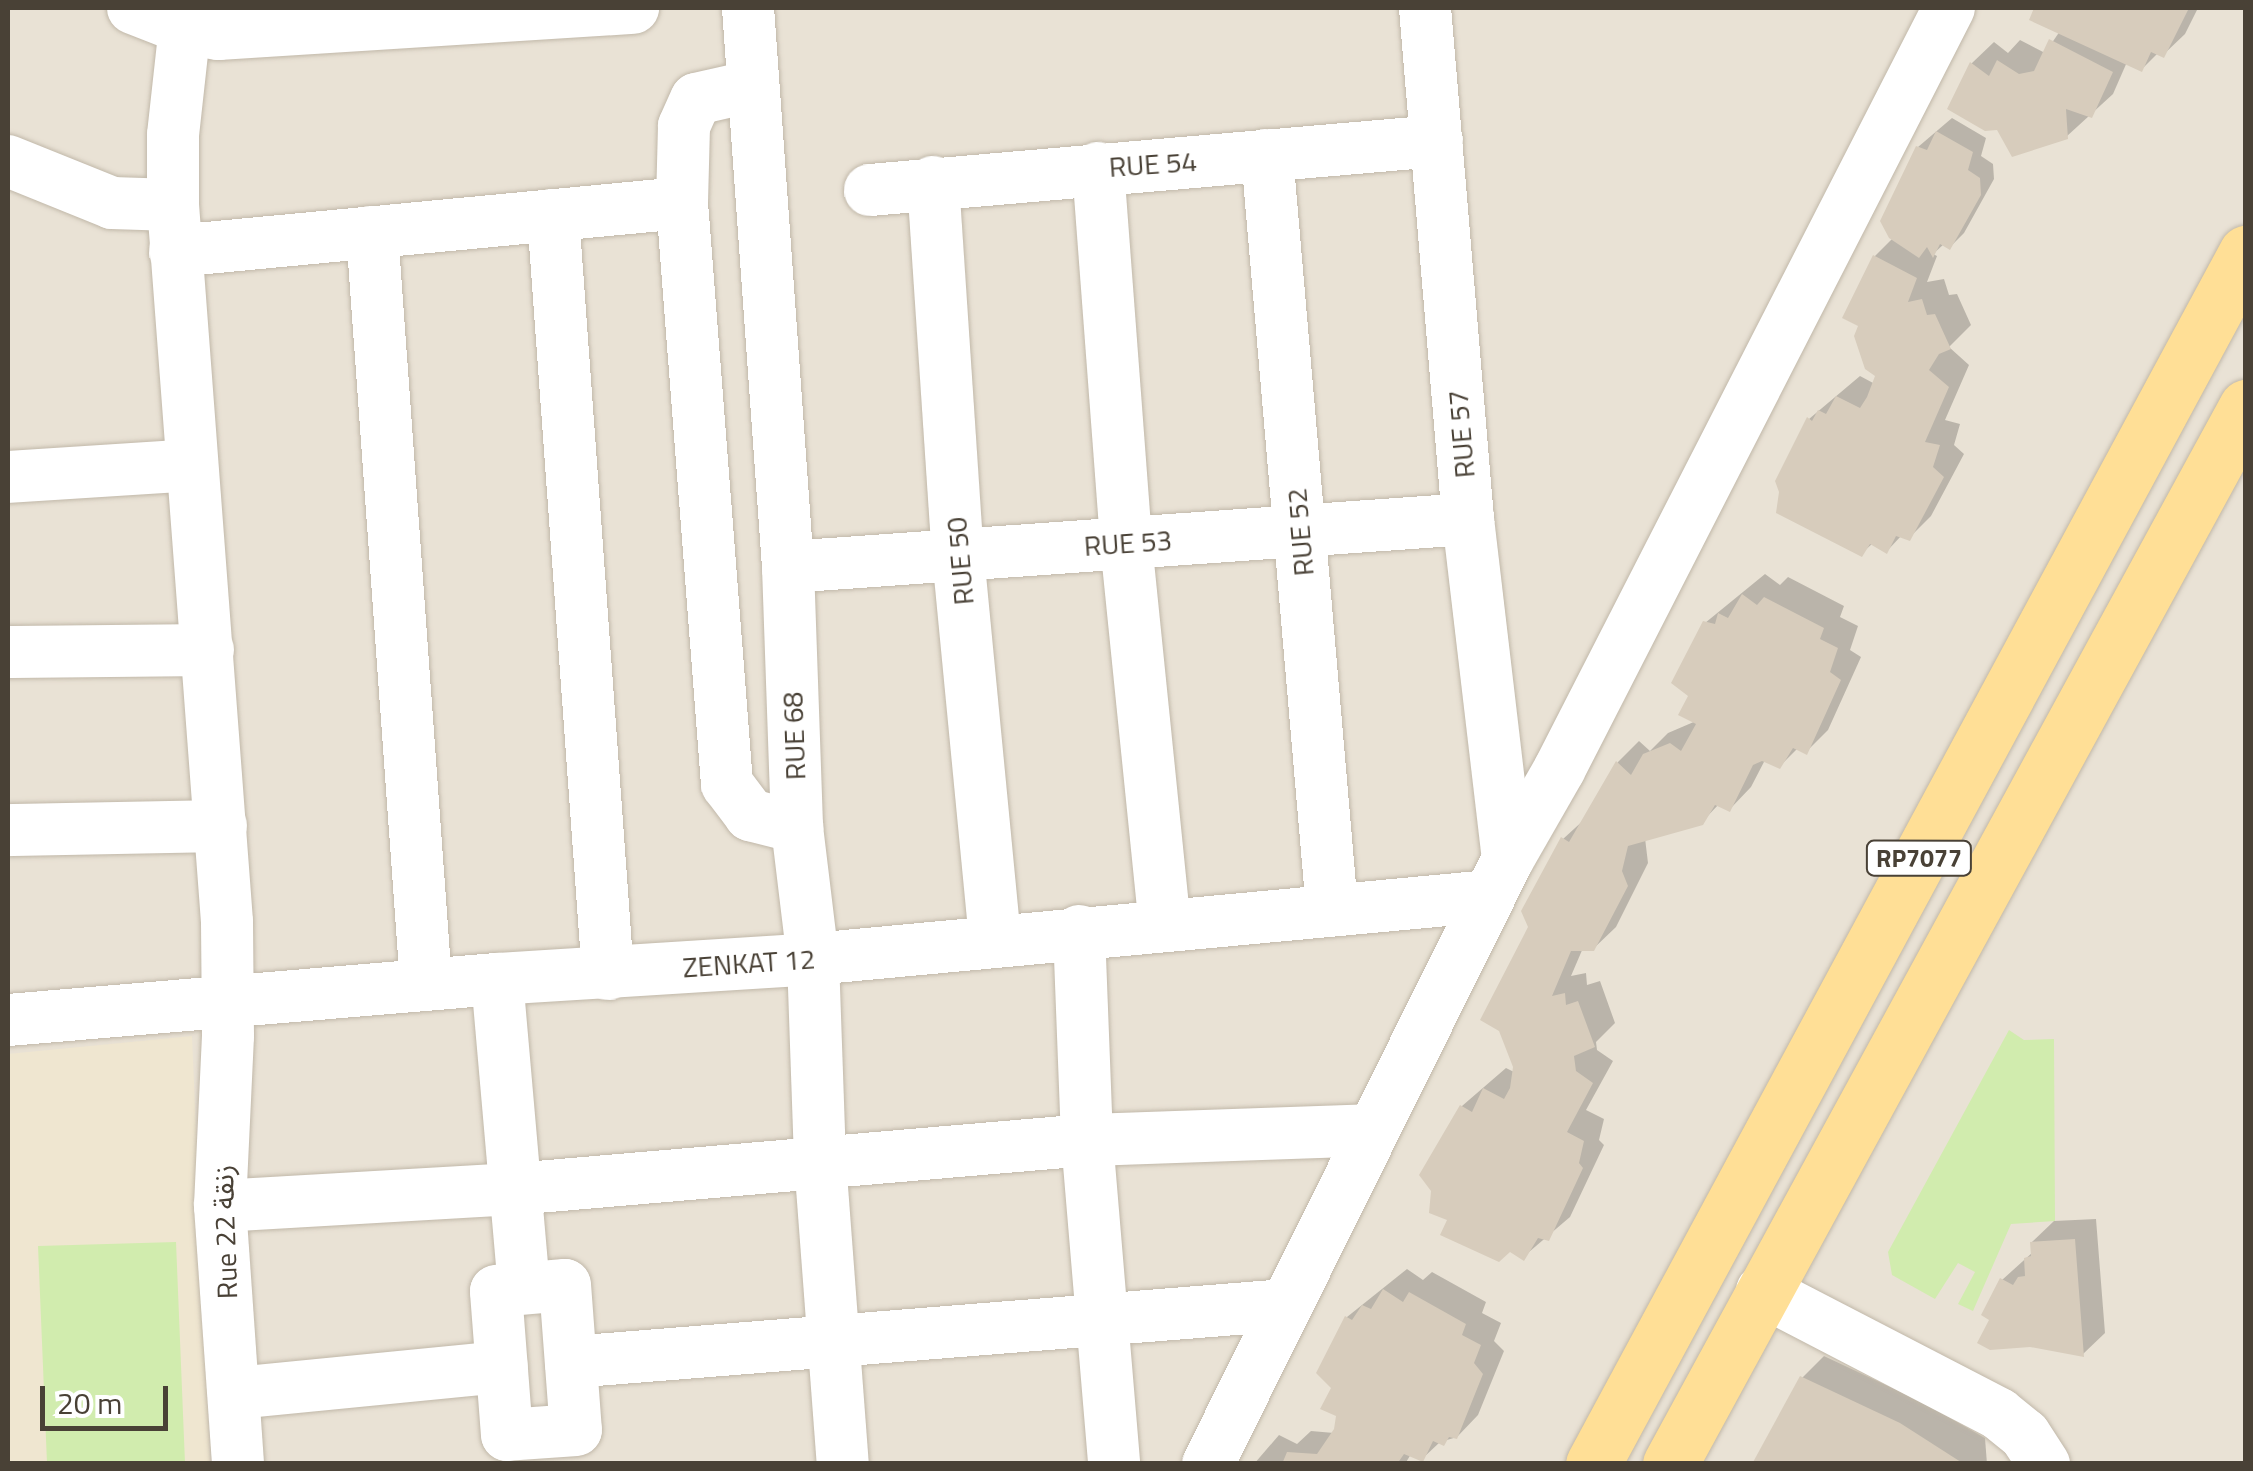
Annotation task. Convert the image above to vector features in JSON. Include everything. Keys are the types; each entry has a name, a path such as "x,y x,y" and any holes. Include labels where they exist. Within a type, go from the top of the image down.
{"main road":[{"name":"RP7077","path":"1592,1464 2246,252"},
{"name":"RP7077","path":"1670,1464 2246,406"}],"street":[{"path":"133,8 186,18 218,34 633,8"},
{"name":"RUE 68","path":"748,8 788,567 797,827 813,959 820,1161 843,1464"},
{"name":"RUE 57","path":"1425,8 1498,878"},
{"path":"1208,1464 1498,878 1560,770 1949,8"},
{"name":"Rue 22 زنقة","path":"186,18 173,135 174,228 221,826 228,1000 220,1206 238,1464"},
{"path":"753,86 696,100 684,126 682,203 727,784 750,815 797,827"},
{"name":"RUE 54","path":"870,190 1437,141"},
{"name":"RUE 52","path":"1266,155 1332,908"},
{"path":"8,162 174,228 372,232 682,203"},
{"path":"1098,168 1126,543 1165,924"},
{"name":"RUE 50","path":"932,182 958,555 995,939"},
{"path":"554,215 608,974"},
{"path":"372,232 426,984"},
{"path":"8,477 192,466"},
{"name":"RUE 53","path":"788,567 1468,519"},
{"path":"8,652 208,650"},
{"path":"8,830 221,826"},
{"name":"ZENKAT 12","path":"8,1020 426,984 813,959 1332,908 1498,878"},
{"path":"1079,930 1086,1140 1114,1464"},
{"path":"497,979 524,1288"},
{"path":"220,1206 514,1188 1086,1140 1372,1130"},
{"path":"565,1284 571,1362 576,1430 538,1448 508,1435 496,1291 565,1284"},
{"path":"1762,1292 1999,1414 2024,1435 2044,1464"},
{"path":"571,1362 1285,1305"},
{"path":"235,1393 502,1367"}],"shaded area":[{"path":"8,8 2245,8 2245,1463 8,1463"},
{"path":"192,1036 210,1463 8,1464 8,1054"}],"green space":[{"path":"2009,1030 2024,1040 2054,1039 2055,1221 2011,1224 1973,1311 1958,1304 1975,1272 1958,1263 1935,1299 1892,1275 1888,1252"},
{"path":"176,1242 185,1463 47,1463 38,1246"}],"building":[{"path":"2034,8 2189,8 2164,58 2151,52 2142,72 2029,20"},
{"path":"2049,39 2113,72 2092,118 2066,109 2068,139 2012,157 1997,130 1985,131 1947,109 1970,62 1989,76 1997,60 2019,74 2034,71"},
{"path":"1936,131 1973,152 1968,170 1980,178 1981,195 1950,250 1940,244 1933,258 1927,247 1919,258 1889,238 1880,221 1916,146 1927,150"},
{"path":"1873,255 1917,278 1908,302 1922,299 1927,315 1935,314 1951,349 1939,354 1929,370 1949,387 1925,442 1940,445 1933,467 1944,477 1910,541 1896,536 1887,554 1870,544 1862,557 1776,513 1779,492 1775,481 1807,417 1812,421 1818,410 1826,414 1836,396 1860,408 1867,397 1875,376 1865,369 1854,336 1858,326 1842,318"},
{"path":"1742,594 1757,605 1764,597 1824,628 1820,639 1838,648 1830,672 1841,680 1807,755 1793,748 1780,769 1762,761 1753,765 1730,812 1715,805 1703,825 1628,846 1622,871 1628,886 1594,951 1571,951 1552,996 1565,993 1566,1005 1578,1001 1595,1047 1574,1056 1576,1071 1593,1083 1567,1132 1584,1141 1579,1163 1583,1168 1549,1241 1538,1238 1524,1261 1510,1252 1499,1262 1440,1235 1447,1220 1429,1213 1431,1191 1419,1175 1460,1105 1472,1112 1483,1088 1504,1099 1510,1088 1513,1067 1499,1031 1480,1020 1528,927 1521,911 1561,837 1569,842 1616,761 1631,775 1643,754 1670,743 1681,751 1696,724 1678,715 1688,696 1671,683 1703,621 1715,624 1718,613 1728,618"},
{"path":"2075,1239 2084,1357 2030,1347 1990,1350 1977,1343 1989,1320 1981,1315 2000,1278 2013,1285 2018,1277 2025,1276 2024,1258 2031,1256 2030,1242"},
{"path":"1383,1289 1403,1302 1409,1292 1466,1324 1462,1335 1481,1345 1474,1363 1483,1374 1457,1439 1449,1437 1444,1446 1433,1441 1423,1462 1404,1454 1397,1464 1282,1464 1287,1452 1317,1454 1334,1429 1336,1416 1320,1409 1331,1388 1316,1373 1345,1316 1352,1320 1362,1305 1371,1309"},
{"path":"1800,1376 1900,1423 1964,1464 1752,1464"}]}
